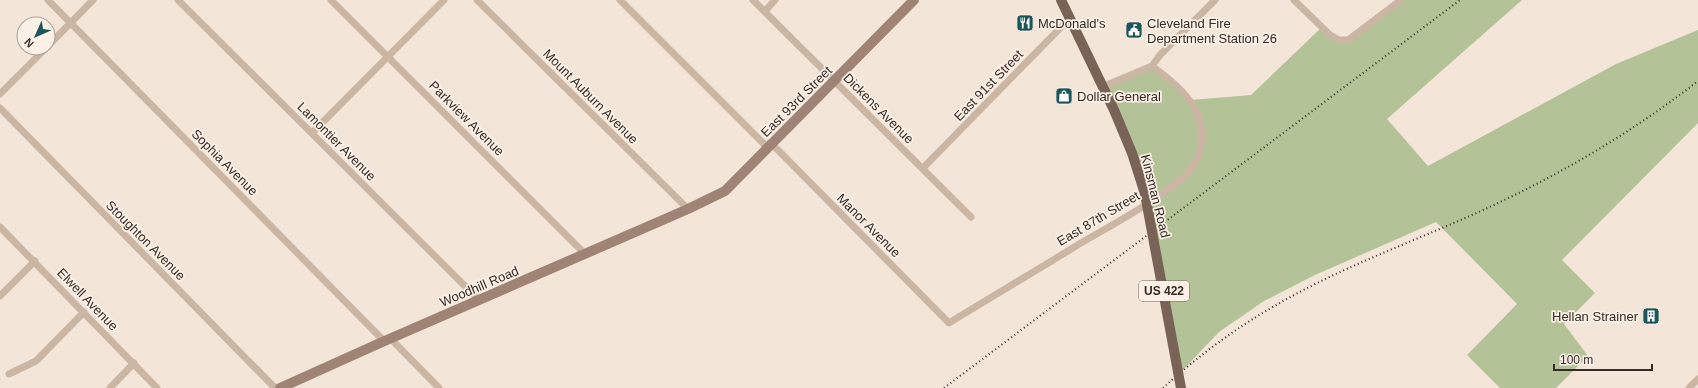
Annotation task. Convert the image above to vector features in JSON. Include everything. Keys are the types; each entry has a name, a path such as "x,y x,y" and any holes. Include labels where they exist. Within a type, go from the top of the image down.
{"main road":[{"name":"East 93rd Street","path":"688,209 725,191 914,0"},
{"name":"Kinsman Road","path":"1061,0 1114,110 1132,153 1145,194 1181,388"},
{"name":"Woodhill Road","path":"280,388 688,209"}],"street":[{"name":"Sophia Avenue","path":"48,0 387,340 439,388"},
{"path":"56,38 93,0"},
{"name":"Lamontier Avenue","path":"178,0 480,300"},
{"name":"Parkview Avenue","path":"331,0 585,254"},
{"path":"312,133 444,0"},
{"name":"Mount Auburn Avenue","path":"477,0 688,209"},
{"name":"Manor Avenue","path":"620,0 949,322"},
{"name":"Dickens Avenue","path":"753,0 971,217"},
{"path":"765,11 775,0"},
{"path":"1102,86 1152,66 1160,55 1215,0"},
{"path":"1294,0 1330,35 1339,40 1348,40 1401,0"},
{"name":"East 91st Street","path":"923,168 1070,18"},
{"path":"0,94 38,56"},
{"name":"East 87th Street","path":"949,322 1142,206 1177,183 1188,172 1200,151 1201,126 1197,112 1190,100 1182,91 1152,66"},
{"name":"Stoughton Avenue","path":"0,108 275,388"},
{"name":"Elwell Avenue","path":"0,227 158,388"},
{"path":"0,296 35,261"},
{"path":"9,374 36,361 84,312"},
{"path":"110,388 134,364"},
{"path":"1689,388 1698,379"}],"green space":[{"path":"1401,0 1522,0 1387,119 1428,166 1616,64 1698,30 1698,123 1562,260 1595,293 1564,324 1588,356 1556,388 1500,388 1467,355 1517,304 1436,222 1315,275 1264,301 1219,332 1179,374 1145,194 1102,87 1152,66 1190,100 1251,95 1322,27 1330,35 1348,40"}],"railway":[{"path":"944,388 1460,0"},
{"path":"1163,388 1218,343 1248,322 1278,304 1331,276 1523,191 1600,148 1650,116 1698,81"}],"place":[{"name":"McDonald's","path":"1025,23"},
{"name":"Cleveland Fire Department Station 26","path":"1134,30"},
{"name":"Dollar General","path":"1064,96"},
{"name":"Hellan Strainer","path":"1651,316"}]}
